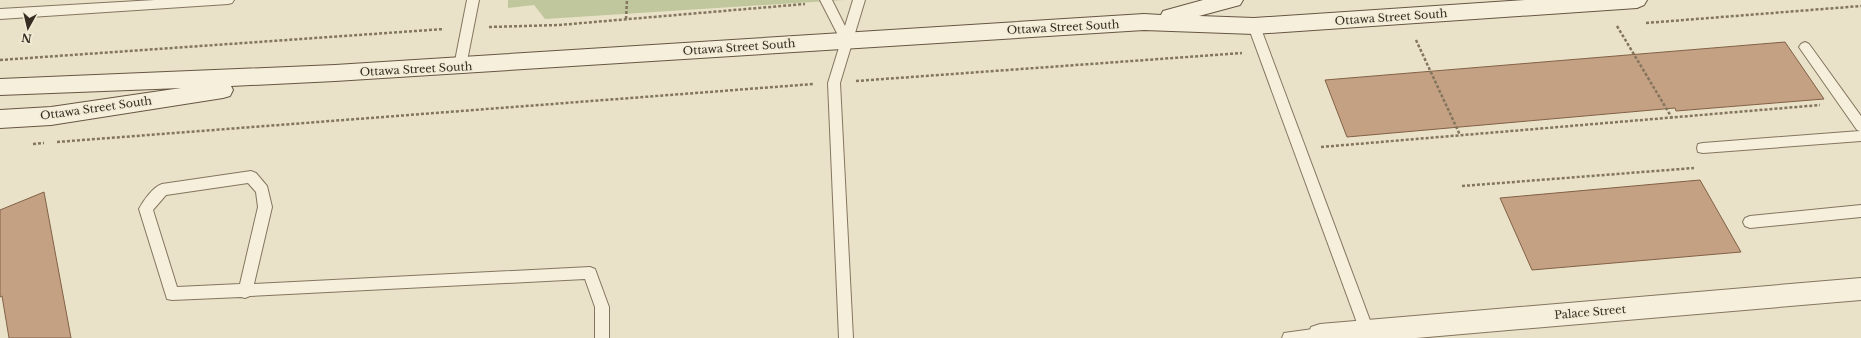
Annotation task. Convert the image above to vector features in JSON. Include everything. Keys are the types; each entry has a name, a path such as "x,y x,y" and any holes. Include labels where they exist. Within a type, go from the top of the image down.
{"main road":[{"name":"Ottawa Street South","path":"1144,22 1233,0"},
{"name":"Ottawa Street South","path":"0,87 335,74 1144,22 1254,26 1637,0"},
{"name":"Ottawa Street South","path":"0,119 51,116 335,74"},
{"name":"Palace Street","path":"1320,335 1861,289"}],"lane":[{"path":"0,14 228,0"},
{"path":"460,66 473,0"},
{"path":"826,0 846,40"},
{"path":"846,338 834,83 859,0"},
{"path":"1254,26 1367,331"},
{"path":"1805,47 1861,126"},
{"path":"1703,148 1861,136"},
{"path":"245,292 265,207 262,190 251,177 162,190 146,209 172,294 245,292 590,273 602,307 602,338"},
{"path":"1750,222 1861,210"},
{"path":"1289,338 1320,335"}],"path":[{"path":"626,19 627,0"},
{"path":"0,60 468,28 518,25 559,26 806,4"},
{"path":"1640,23 1861,6"},
{"path":"1624,25 1616,25 1672,118"},
{"path":"1408,40 1424,39"},
{"path":"1416,40 1460,135"},
{"path":"28,144 1264,51"},
{"path":"1300,149 1845,103"},
{"path":"1462,186 1695,168"}],"green space":[{"path":"508,0 844,0 545,19 534,5 508,8"}],"building":[{"path":"1785,42 1824,99 1676,111 1675,108 1347,137 1325,80"},
{"path":"1700,180 1741,252 1532,270 1500,198"},
{"path":"44,192 71,338 9,338 2,296 0,297 0,210"}]}
